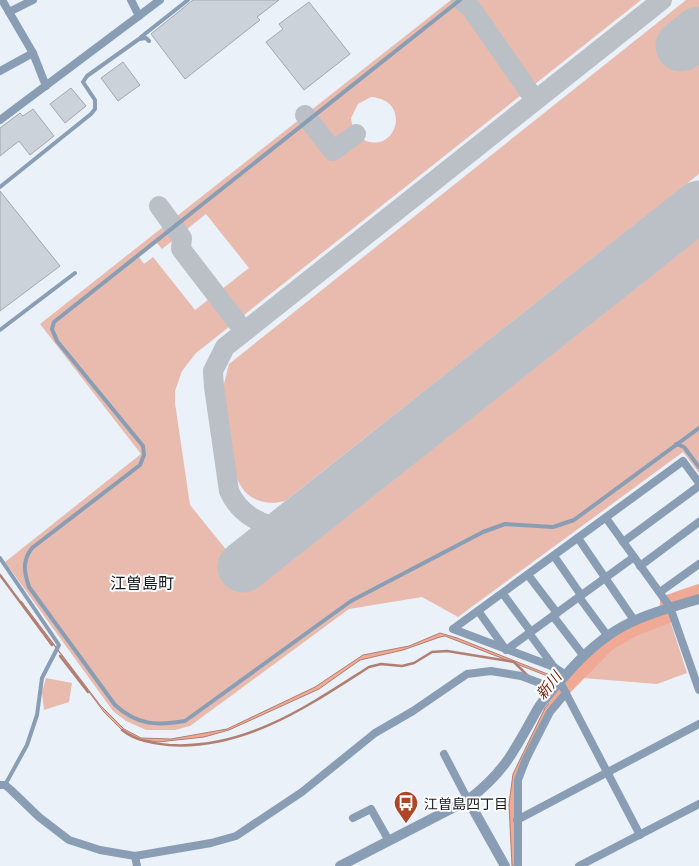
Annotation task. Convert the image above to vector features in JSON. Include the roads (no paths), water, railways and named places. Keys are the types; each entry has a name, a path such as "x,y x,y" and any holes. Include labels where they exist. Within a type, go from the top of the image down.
{"street":[{"path":"2,0 33,53 46,86"},
{"path":"9,12 33,0"},
{"path":"131,0 139,16"},
{"path":"0,120 160,0"},
{"path":"0,71 33,53"},
{"path":"554,667 453,629 479,612 683,461 699,485 623,542"},
{"path":"606,518 670,607 699,690"},
{"path":"640,566 699,522"},
{"path":"578,538 634,620"},
{"path":"554,556 607,635"},
{"path":"506,650 634,557"},
{"path":"660,592 699,564"},
{"path":"528,576 583,655"},
{"path":"503,594 554,667 605,772 640,835"},
{"path":"340,866 388,839 468,800 502,770 527,732 537,710 583,655 607,635 634,620 699,598"},
{"path":"479,612 506,650"},
{"path":"2,785 69,840 100,850 135,856 211,843 236,836 302,792 376,733 413,711 467,674 491,671 560,682"},
{"path":"518,866 518,780 526,759 550,712 566,693"},
{"path":"517,820 699,724"},
{"path":"444,754 505,866"},
{"path":"581,866 699,804"},
{"path":"353,818 370,808 388,839"},
{"path":"135,856 137,866"}],"lane":[{"path":"0,187 95,109 96,100 84,86 84,79 188,0"},
{"path":"460,0 54,322 52,329 57,341 143,446 144,455 140,464 32,548 25,557 25,573 29,587 115,705 128,716 162,725 185,721 201,712 351,601 483,532 505,524 553,527 574,520 699,428"},
{"path":"139,39 146,38 149,41"},
{"path":"0,330 75,273"},
{"path":"676,444 684,447 699,467"},
{"path":"0,558 59,645 42,678 37,715 27,746 2,785"}],"waterway":[{"path":"0,575 52,645"},
{"name":"新川","path":"554,699 608,644 635,629 666,617 667,602 699,591"},
{"path":"122,730 138,739 169,745 197,745 224,740 250,733 299,710 369,667 381,664 402,666 414,663 432,652 447,651 514,662 528,676"},
{"path":"60,656 88,692"}],"place":[{"name":"江曽島四丁目","path":"406,824"}],"district":[{"name":"江曽島町","path":"142,583"}]}
